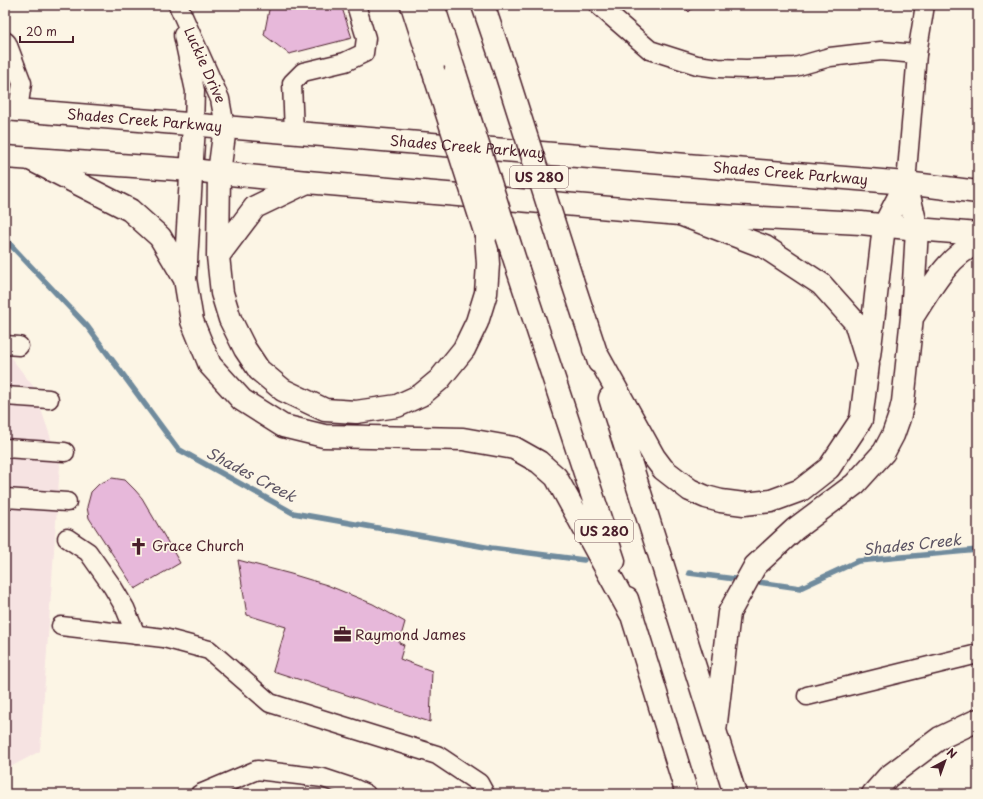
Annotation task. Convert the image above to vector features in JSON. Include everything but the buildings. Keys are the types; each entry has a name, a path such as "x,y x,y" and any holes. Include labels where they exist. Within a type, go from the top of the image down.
{"main road":[{"path":"224,127 219,173 218,256 222,293 230,319 245,350 259,370 283,390 325,410 356,412 397,406 421,395 438,380 464,349 479,315 486,293 488,264 486,234 412,5"},
{"name":"US 280","path":"433,5 631,614 687,794"},
{"name":"US 280","path":"484,5 735,794"},
{"name":"Shades Creek Parkway","path":"11,110 906,183 978,192"},
{"path":"194,125 185,279 192,321 210,365 242,400 282,426 324,436 463,439 514,448 539,462 556,477 631,614"},
{"path":"5,157 191,170 307,182 680,214 861,223 978,234"},
{"path":"30,159 130,210 160,237 185,279"},
{"path":"218,256 255,207 307,182"},
{"path":"594,348 645,442 663,469 690,490 706,497 744,504 771,501 801,490 830,468 861,420 884,226 906,183"},
{"path":"715,731 729,613 754,566 795,529 855,484 884,452 893,435 899,418 903,402 912,317 917,229 906,183"},
{"path":"680,214 765,247 821,284 855,322 868,364"},
{"path":"912,317 942,272 956,257 971,246 978,243"},
{"path":"873,794 888,777 940,738 978,720"}],"street":[{"name":"Luckie Drive","path":"177,5 195,91 194,125"},
{"name":"Luckie Drive","path":"177,5 220,99 224,127"},
{"path":"294,133 292,83 303,72 345,62 364,53 366,38 356,5"},
{"path":"598,5 650,50 697,65 746,70 794,67 830,57 881,51 917,54"},
{"path":"906,183 917,54 925,5"},
{"path":"5,41 22,83 11,110"},
{"path":"5,396 49,399"},
{"path":"5,448 65,452"},
{"path":"5,498 67,502"},
{"path":"67,538 88,552 112,586 125,608 136,634"},
{"path":"61,626 164,638 209,650 270,703 437,756 479,783 485,794"},
{"path":"807,696 978,654"},
{"path":"200,794 257,770 322,778 354,788 366,794"}],"shaded area":[{"path":"5,350 33,386 60,465 40,751 5,770"}],"waterway":[{"name":"Shades Creek","path":"5,239 87,326 178,449 293,513 491,548 584,560"},
{"name":"Shades Creek","path":"758,582 800,588 858,561 978,550"},
{"name":"Shades Creek","path":"689,573 735,579"}],"place":[{"name":"Grace Church","path":"139,546"},
{"name":"Raymond James","path":"342,635"}]}
